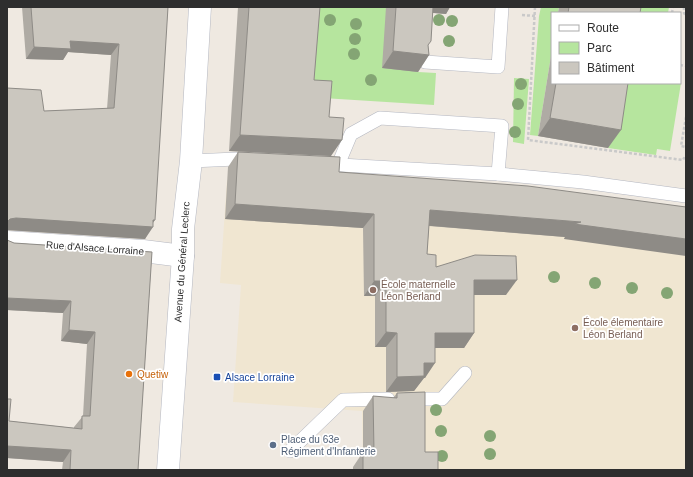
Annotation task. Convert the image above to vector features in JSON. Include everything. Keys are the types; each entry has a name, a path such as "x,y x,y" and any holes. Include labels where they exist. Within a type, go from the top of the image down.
{"main road":[{"name":"Avenue du Général Leclerc","path":"168,470 183,256 183,229 192,161 200,7"},
{"name":"Rue d'Alsace Lorraine","path":"7,242 143,251 183,256"}],"lane":[{"path":"425,62 498,67 502,7"},
{"path":"338,165 351,134 380,118 502,126 498,174"},
{"path":"192,161 236,159 267,161"},
{"path":"314,164 498,174 583,182 686,196"},
{"path":"290,451 344,400 442,399 465,373"}],"path":[{"path":"536,7 528,140 684,160 684,158 686,159"},
{"path":"684,7 684,13 686,16"},
{"path":"686,117 680,146 686,147"}],"shaded area":[{"path":"227,180 429,194 686,225 686,470 353,470 363,466 362,411 233,402 241,285 220,283"}],"green space":[{"path":"310,7 386,8 418,72 436,73 434,105 291,96"},
{"path":"541,7 559,7 558,12 551,12 551,56 538,136 530,135 539,16"},
{"path":"631,7 669,7 668,12 630,12"},
{"path":"514,78 529,79 524,144 513,142"},
{"path":"619,84 681,84 670,151 657,149 656,155 608,148"}],"building":[{"path":"31,7 168,7 155,220 153,220 153,227 16,218 10,219 7,222 7,88 41,90 44,111 114,108 119,44 70,41 71,49 34,47"},
{"path":"249,7 320,7 314,80 332,81 329,117 344,118 342,140 240,135"},
{"path":"396,7 433,7 431,41 428,45 429,55 393,51"},
{"path":"569,7 641,7 640,12 568,12"},
{"path":"556,84 628,84 621,130 550,118"},
{"path":"238,152 340,157 339,172 528,186 686,207 686,239 574,224 581,222 430,210 427,254 436,255 436,267 475,255 516,256 517,280 474,280 474,333 435,333 435,363 424,363 424,376 397,377 397,333 386,332 386,281 374,281 374,214 235,204"},
{"path":"7,240 14,243 152,252 138,470 70,470 71,450 7,446 7,399 11,399 9,421 82,429 82,416 90,416 95,332 69,330 71,301 7,298"},
{"path":"425,392 425,452 438,452 438,470 363,470 363,452 374,452 373,396 397,398 397,393"}],"place":[{"name":"École maternelle Léon Berland","path":"373,290"},
{"name":"École élementaire Léon Berland","path":"575,328"},
{"name":"Quetiw","path":"129,374"},
{"name":"Alsace Lorraine","path":"217,377"},
{"name":"Place du 63e Régiment d'Infanterie","path":"273,445"}]}
